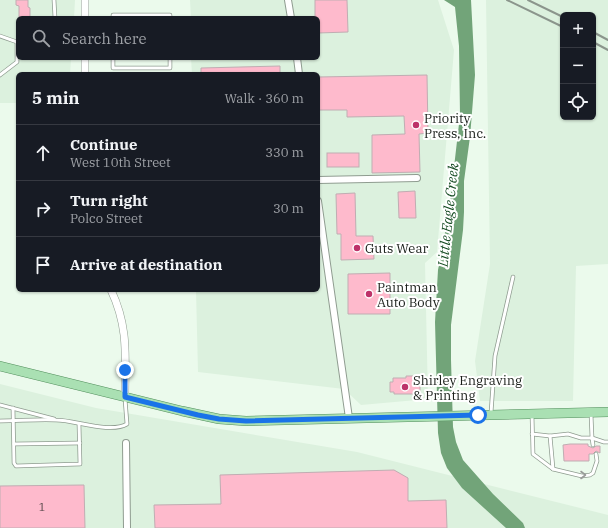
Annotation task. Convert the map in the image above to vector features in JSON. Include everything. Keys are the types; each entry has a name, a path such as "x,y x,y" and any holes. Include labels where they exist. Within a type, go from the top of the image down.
{"main road":[{"path":"0,366 219,419 246,421 608,412"}],"street":[{"path":"85,0 85,16"},
{"path":"288,0 291,16"},
{"path":"85,60 85,72"},
{"path":"297,60 299,72"},
{"path":"320,180 417,178"},
{"path":"320,216 349,418"},
{"path":"114,292 124,326 125,397"},
{"path":"126,444 127,528"}],"lane":[{"path":"54,0 55,16"},
{"path":"113,16 170,16"},
{"path":"0,36 16,42"},
{"path":"0,75 15,64 17,60"},
{"path":"113,60 113,68 170,68 170,60"},
{"path":"491,414 495,356 513,277"},
{"path":"0,405 79,424 105,427 123,426 127,424 125,397"},
{"path":"13,408 14,463 16,466 78,465 80,462 79,424"},
{"path":"591,412 592,438 594,445"},
{"path":"532,414 533,454 553,469 578,476 590,475 593,473 595,468 596,454"},
{"path":"0,421 58,420"},
{"path":"532,434 550,436 562,434 608,442"},
{"path":"550,436 553,469"},
{"path":"14,444 80,443"}],"shaded area":[{"path":"0,0 75,0 74,16 16,16 16,60 71,60 70,72 16,72 16,103 0,103"},
{"path":"190,0 438,0 454,50 437,252 425,263 428,399 361,405 344,389 198,372 196,292 320,292 320,72 192,72 191,60 320,60 320,16 191,16"},
{"name":"Little Eagle Creek","path":"444,0 471,0 475,75 470,137 464,181 463,230 451,325 453,427 456,442 463,460 493,494 523,523 525,528 506,528 462,488 447,468 441,453 438,433 435,322 438,270 449,211 460,115 459,46 455,7"},
{"path":"486,0 608,0 608,264 576,266 573,401 480,401 475,361 490,264"},
{"path":"0,384 96,408 357,452 608,515 608,528 0,528"}],"building":[{"path":"16,0 28,0 30,16 19,16 19,6 16,5"},
{"path":"315,0 347,0 348,32 320,33 320,16 315,16"},
{"path":"280,66 280,72 201,72 201,68"},
{"name":"Priority Press, Inc.","path":"427,75 428,133 419,134 420,172 372,173 372,135 405,134 404,116 347,117 347,110 320,110 320,77"},
{"path":"327,153 359,153 359,167 327,167"},
{"path":"415,191 416,218 399,218 398,192"},
{"path":"355,193 356,236 373,236 374,259 341,260 341,234 337,234 336,194"},
{"name":"Paintman Auto Body","path":"390,273 390,314 348,314 348,274"},
{"name":"Shirley Engraving & Printing","path":"406,376 420,376 420,394 394,394 394,392 390,392 390,382 393,382 393,378 406,378"},
{"path":"588,444 588,446 593,448 600,446 600,453 596,451 593,454 589,454 589,461 564,461 563,445"},
{"path":"394,470 408,478 408,501 446,500 447,528 155,528 154,505 221,504 220,475"},
{"path":"84,485 85,528 0,528 0,486"}],"railway":[{"path":"507,0 560,26"},
{"path":"528,0 560,16"},
{"path":"596,34 608,40"},
{"path":"596,44 608,50"}],"place":[{"name":"Priority Press, Inc.","path":"416,125"},
{"name":"Guts Wear","path":"357,248"},
{"name":"Paintman Auto Body","path":"369,294"},
{"name":"Shirley Engraving & Printing","path":"405,387"}],"route":[{"path":"125,370 125,397 219,419 246,421 478,415"}]}
